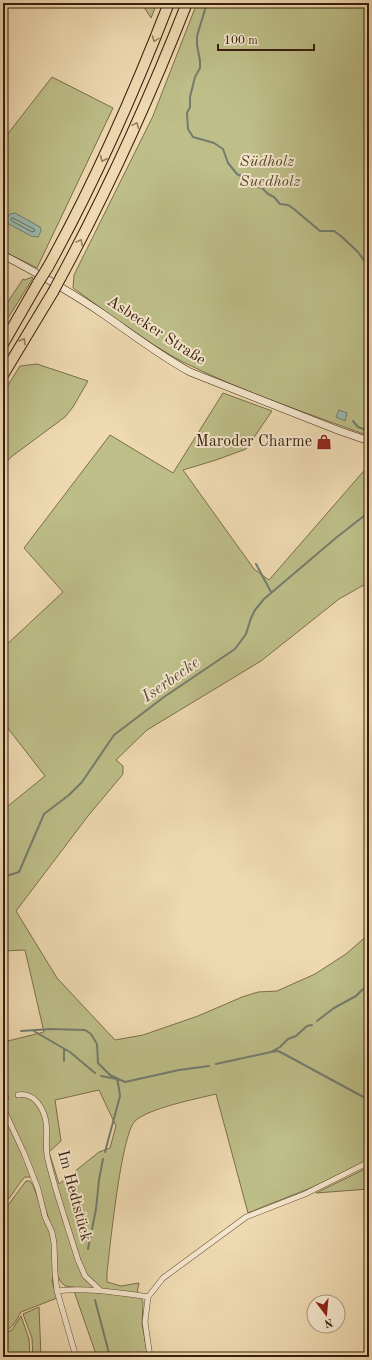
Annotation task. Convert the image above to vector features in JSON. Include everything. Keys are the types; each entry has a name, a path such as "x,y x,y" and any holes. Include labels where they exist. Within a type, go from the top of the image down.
{"highway":[{"path":"3,344 48,267 87,192 123,117 169,3"},
{"path":"3,375 53,292 86,231 130,140 187,3"}],"main road":[{"name":"Asbecker Straße","path":"3,255 49,279 103,314 170,361 190,372 344,433 369,441"}],"street":[{"name":"Im Hedtstück","path":"18,1094 23,1093 35,1100 40,1106 44,1115 47,1132 47,1159 78,1260 84,1276 100,1290"},
{"name":"Im Hedtstück","path":"3,1108 12,1125 38,1189 45,1217 52,1232 57,1291 76,1357"},
{"path":"150,1357 144,1322 148,1297 163,1278 184,1261 246,1217 305,1194 369,1162"},
{"path":"57,1291 71,1289 100,1290 138,1294 148,1297"}],"green space":[{"path":"146,3 157,3 151,18 144,7"},
{"name":"Suedholz","path":"197,3 369,3 369,436 252,393 183,362 141,337 73,288 74,275 153,116"},
{"path":"52,77 113,108 37,268 3,251 3,140"},
{"path":"32,277 33,278 3,326 3,309 23,279 25,280"},
{"path":"37,364 88,381 73,407 65,417 11,457 3,466 3,393 20,366"},
{"path":"223,393 272,411 246,449 183,470 254,569 269,580 369,465 369,582 339,599 261,661 147,730 116,760 123,766 123,774 88,816 16,911 57,978 115,1040 143,1035 198,1016 242,997 258,992 277,991 315,974 346,954 369,934 369,1160 313,1187 248,1213 216,1094 173,1104 142,1116 135,1121 130,1130 125,1147 113,1217 107,1273 107,1282 121,1286 139,1283 137,1293 111,1292 65,1286 61,1282 57,1275 56,1241 35,1177 25,1177 3,1204 3,1021 8,1041 44,1032 25,950 3,951 3,810 45,776 3,722 3,648 63,592 24,548 110,435 173,473","holes":["99,1090 116,1126 110,1148 99,1152 59,1184 49,1152 61,1141 55,1100"]},
{"path":"369,1167 369,1189 316,1193"},
{"path":"26,1181 30,1181 33,1185 52,1238 54,1275 52,1281 57,1298 21,1312 12,1326 3,1332 3,1212"},
{"path":"74,1291 140,1297 143,1302 142,1324 148,1357 97,1357"},
{"path":"39,1307 41,1357 33,1357 32,1338 23,1314"},
{"path":"21,1316 29,1339 30,1357 3,1357 3,1334 12,1330"}],"water":[{"path":"15,213 40,227 41,231 38,237 31,236 7,223 7,218 10,214"},
{"path":"339,410 347,413 345,421 336,417"}],"waterway":[{"path":"207,3 197,36 200,68 195,77 190,97 190,107 187,113 188,129 193,137 214,143 223,149 228,163 237,174 245,178 251,185 262,188 274,197 280,204 288,205 320,231 334,231 341,236 358,252 369,267"},
{"path":"353,421 358,427 369,431"},
{"name":"Iserbecke","path":"3,877 19,872 44,814 69,795 82,782 114,735 164,697 235,649 246,634 255,610 264,599 369,512"},
{"path":"256,564 271,592"},
{"path":"317,1021 334,1008 369,987"},
{"path":"216,1064 271,1052 280,1047 288,1039 296,1036 307,1026 312,1025"},
{"path":"21,1031 51,1029 85,1030 91,1034 97,1044 98,1063 110,1075 125,1082 179,1070 209,1066"},
{"path":"32,1030 70,1052 95,1073"},
{"path":"64,1049 64,1061"},
{"path":"271,1052 278,1051 369,1100"},
{"path":"101,1076 117,1079 120,1096 105,1152"},
{"path":"88,1249 96,1209 103,1159"},
{"path":"95,1300 110,1357"}],"tunnel":[{"path":"6,1098 18,1095"}],"place":[{"name":"Maroder Charme","path":"324,442"}],"park label":[{"name":"Südholz","path":"267,162"}]}
